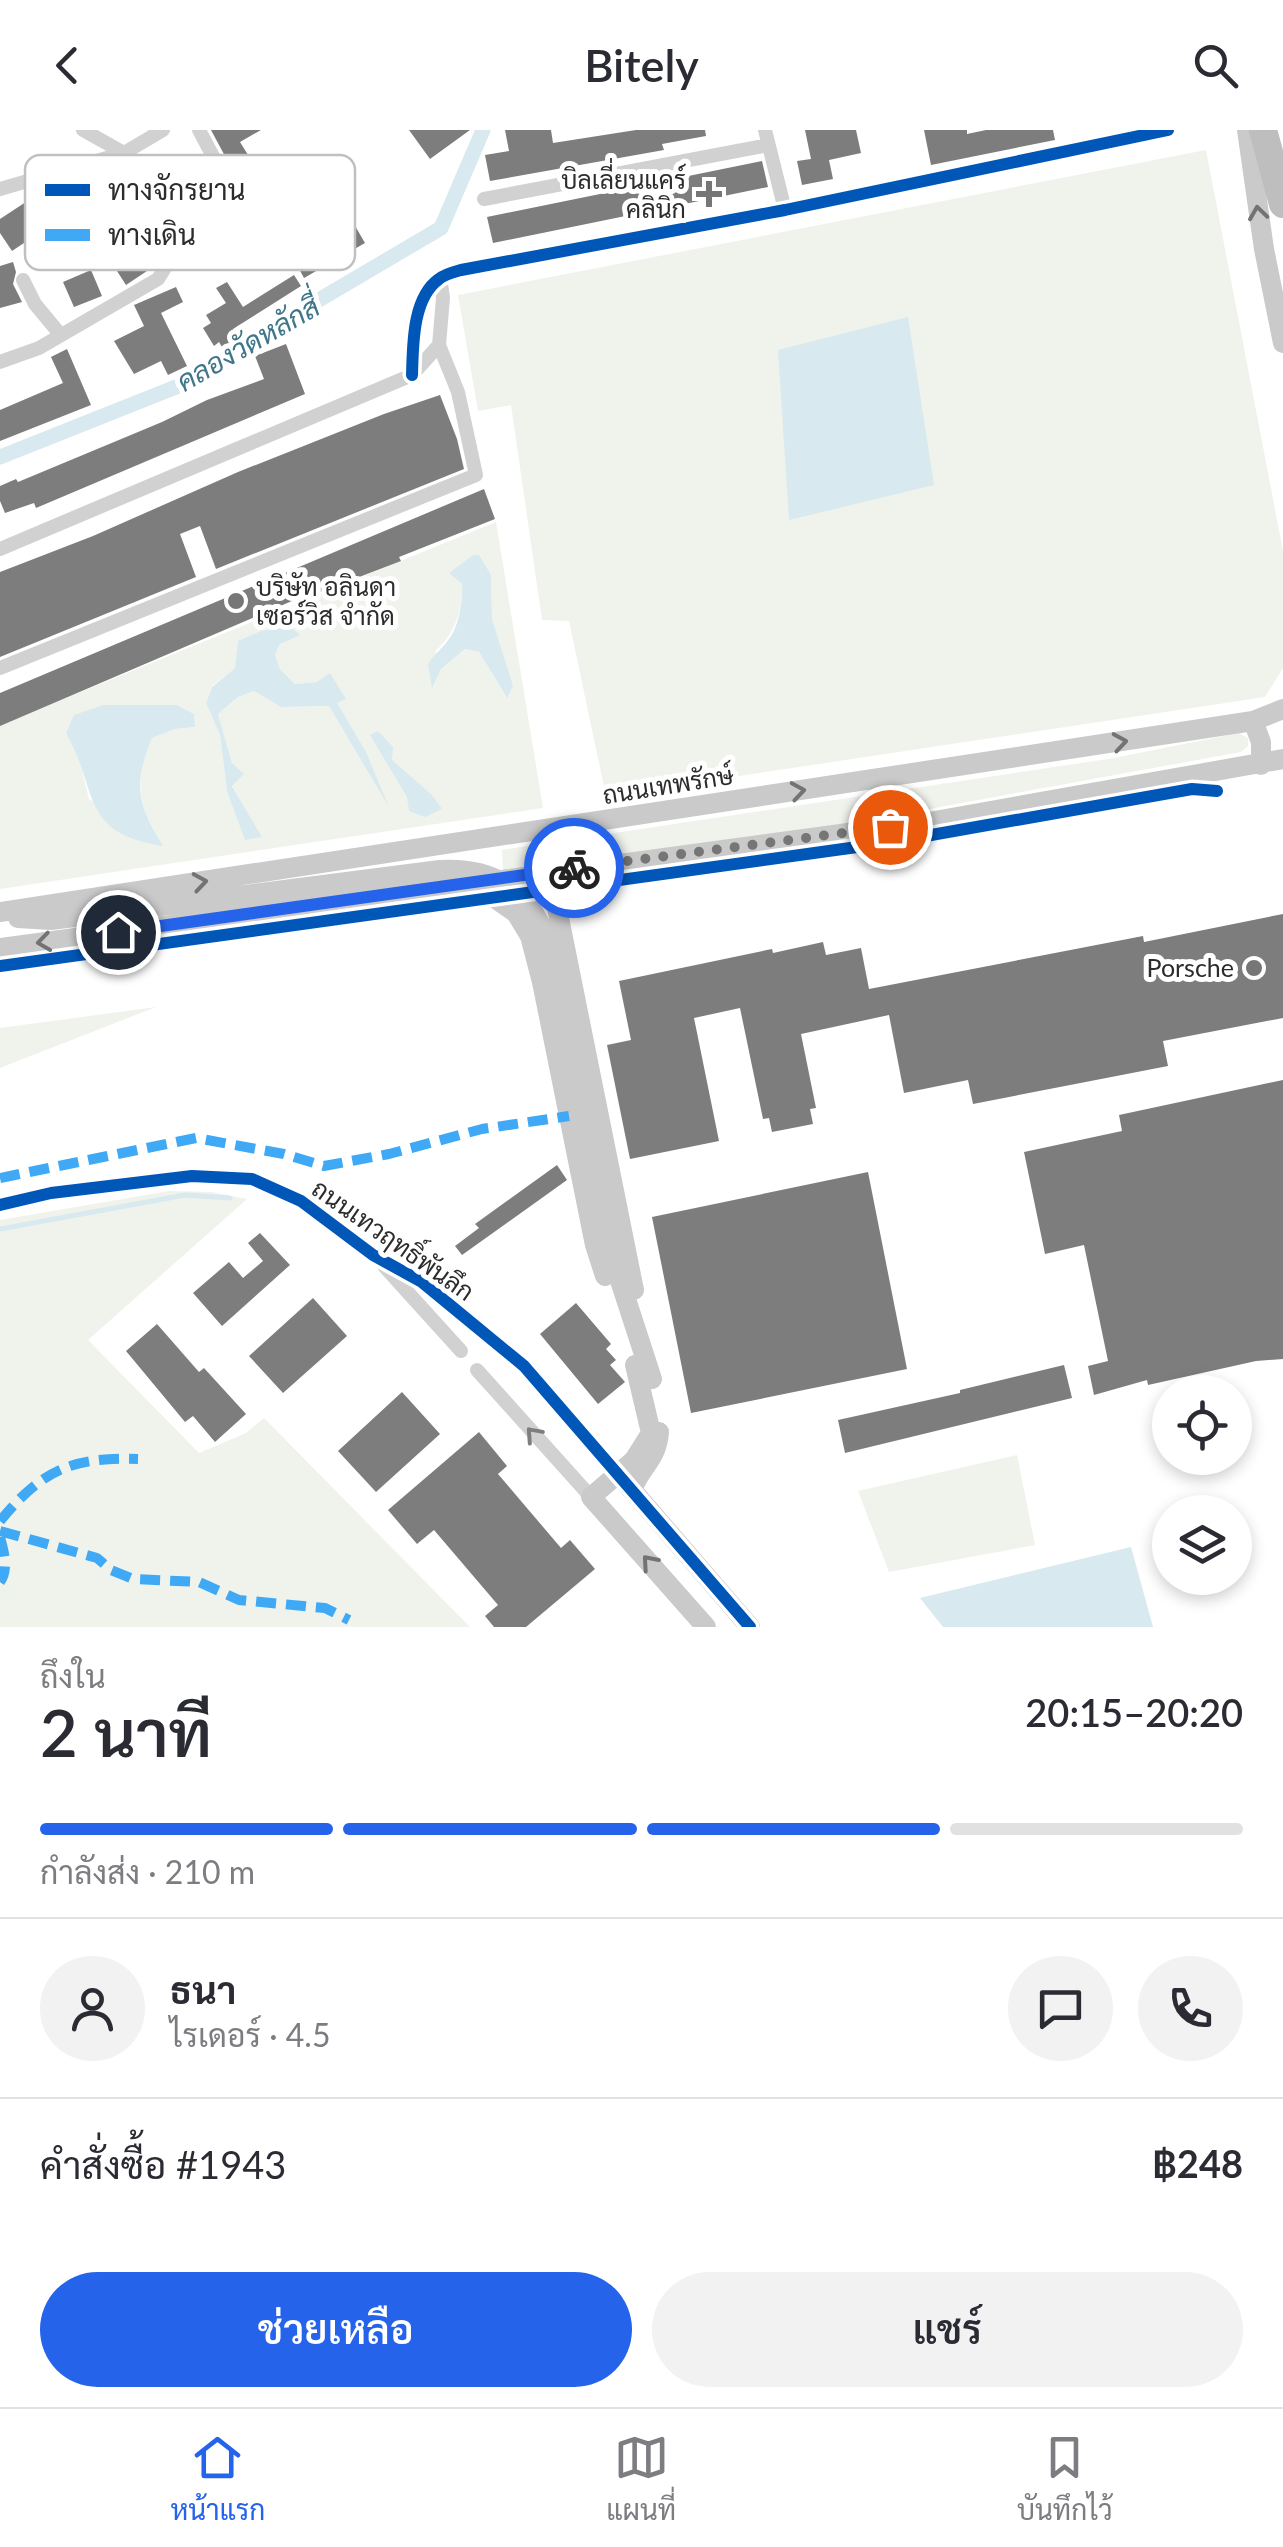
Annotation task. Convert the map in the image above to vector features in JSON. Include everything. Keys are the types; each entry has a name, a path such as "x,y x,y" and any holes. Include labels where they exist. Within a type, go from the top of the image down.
{"highway":[{"path":"1263,130 1283,204"}],"main road":[{"path":"1247,130 1264,250 1283,343"},
{"name":"ถนนเทพรักษ์","path":"0,915 1252,721 1283,709"},
{"path":"1252,721 1261,742 1261,765"},
{"path":"0,948 929,822 1283,760"},
{"path":"0,915 51,920 464,868 509,886 525,900 548,940 612,1256 652,1379"},
{"path":"559,870 555,890 560,923 652,1379 658,1446 636,1478 590,1498 706,1627"},
{"path":"473,882 516,913 530,936 542,982 595,1245 642,1382 650,1418 651,1433 625,1482"},
{"path":"530,936 541,916 548,914 560,923"},
{"name":"ถนนเทวฤทธิ์พันลึก","path":"625,1482 750,1627"}],"street":[{"path":"83,130 124,154"},
{"path":"121,155 163,130"},
{"path":"199,130 212,155"},
{"path":"412,375 412,350 426,292 440,277 461,270 785,210 1168,130"},
{"path":"484,199 766,138 785,210"},
{"path":"0,190 25,183"},
{"path":"0,362 38,348 158,278 164,270"},
{"path":"0,668 476,475 458,392 439,346 443,298 440,277"},
{"path":"23,280 35,304 60,333"},
{"path":"0,549 412,375 439,346"},
{"name":"ถนนเทวฤทธิ์พันลึก","path":"0,1205 51,1193 192,1176 252,1180 301,1201 373,1254 422,1282 524,1366 625,1482"},
{"name":"ถนนเทวฤทธิ์พันลึก","path":"373,1254 461,1351"},
{"path":"476,1370 590,1498"}],"shaded area":[{"path":"1206,150 1283,551 1283,668 1265,697 606,796 569,621 542,620 511,405 478,411 458,295"},
{"path":"908,317 934,485 789,520 778,350"},
{"path":"496,522 543,808 0,889 0,725","holes":["460,566 491,575 492,619 506,697 479,652 465,649 441,669 432,686 436,650 453,629 459,612 462,584 449,573","289,626 275,655 280,669 295,684 317,682 328,695 356,736 384,796 329,706 281,707 254,691 238,697 218,714 232,763 232,785 261,836 227,791 220,735 206,703 212,686","177,705 194,714 195,727 175,729 152,738 142,768 143,805 162,845 89,799 78,755 148,706"]},
{"path":"473,555 479,555 491,575 492,619 513,686 507,698 479,652 465,649 441,669 432,688 428,664 452,634 461,605 462,584 449,573"},
{"path":"289,626 300,635 280,644 275,655 280,669 295,684 317,682 330,673 346,699 337,703 366,752 389,807 329,706 281,707 254,691 238,697 218,714 232,763 244,774 232,786 262,837 245,840 227,791 220,735 206,703 212,687 235,668 238,641 261,631"},
{"path":"104,705 177,705 194,714 195,727 175,729 152,738 142,769 143,806 163,846 117,831 95,806 66,733 74,715"},
{"path":"378,731 393,747 392,760 442,809 425,817 409,811 407,797 370,735"},
{"path":"1239,733 1248,738 1248,746 1241,752 858,822 503,871 502,850 1114,758"},
{"path":"156,1007 0,1068 0,1028"},
{"path":"169,1191 211,1192 247,1199 88,1340 199,1453 246,1433 264,1418 470,1627 0,1627 0,1220"},
{"path":"1017,1455 1035,1545 889,1572 858,1491"},
{"path":"1131,1547 1153,1627 943,1627 920,1598"}],"building":[{"path":"211,130 261,130 240,142 248,155 224,155"},
{"path":"409,130 470,130 430,159"},
{"path":"505,130 551,130 553,143 636,130 705,130 706,136 662,144 664,150 490,181 485,155 509,151"},
{"path":"805,130 856,130 861,153 829,160 833,179 802,185 797,161 811,159"},
{"path":"924,130 967,130 967,134 986,130 1053,130 1055,140 931,165"},
{"path":"762,161 768,187 493,243 487,217"},
{"path":"25,203 25,242 12,251 0,233 0,219"},
{"path":"355,226 365,243 355,249"},
{"path":"13,262 13,284 22,302 0,308 0,266"},
{"path":"91,270 102,296 74,307 63,282"},
{"path":"116,270 148,270 126,285"},
{"path":"300,270 318,270 304,278"},
{"path":"294,275 301,286 233,329 238,337 222,347 219,342 214,346 203,328 211,323 206,315 226,303 216,288 227,282 243,307"},
{"path":"176,287 183,302 161,313 187,366 168,375 161,361 134,374 114,341 144,326 134,305"},
{"path":"286,344 305,394 36,508 34,503 5,513 0,486 16,479 18,482 264,379 255,356"},
{"path":"67,349 91,405 0,441 0,410 63,383 51,357"},
{"path":"440,395 464,469 216,569 200,526 180,534 196,577 0,657 0,572 238,472"},
{"path":"484,489 495,519 0,726 0,693"},
{"path":"1283,914 1283,1018 1163,1041 1168,1066 973,1104 968,1080 904,1093 889,1015 801,1034 816,1108 810,1109 813,1124 772,1132 769,1118 763,1119 740,1008 694,1018 719,1141 630,1159 607,1045 631,1040 619,981 823,942 826,955 861,948 869,989 1143,936 1144,942"},
{"path":"1283,1080 1283,1359 1193,1375 1152,1375 1152,1384 1148,1385 1147,1380 1094,1395 1088,1366 1108,1361 1084,1245 1045,1254 1024,1152 1122,1131 1119,1115"},
{"path":"557,1165 567,1180 462,1255 455,1246 479,1228 475,1224"},
{"path":"868,1172 907,1369 691,1413 652,1217"},
{"path":"260,1233 290,1265 222,1326 193,1293 229,1262 243,1278 263,1261 248,1243"},
{"path":"313,1298 347,1336 283,1393 249,1356"},
{"path":"576,1303 611,1344 606,1349 616,1360 610,1365 625,1382 598,1404 540,1334"},
{"path":"157,1324 199,1372 204,1368 246,1414 215,1442 193,1416 185,1422 126,1351"},
{"path":"1064,1365 1072,1398 845,1453 838,1420"},
{"path":"402,1392 440,1434 376,1492 338,1451"},
{"path":"479,1432 507,1466 498,1474 561,1548 570,1540 595,1569 526,1627 494,1627 485,1616 498,1605 434,1530 417,1544 388,1510"}],"waterway":[{"name":"คลองวัดหลักสี่","path":"0,457 206,375 290,317 441,228 483,130"},
{"path":"0,1229 185,1195 230,1198"}],"marked path":[{"path":"0,1178 196,1138 284,1154 324,1166 389,1154 482,1129 569,1116"},
{"path":"0,1521 30,1489 60,1470 95,1461 138,1459"},
{"path":"0,1531 97,1558 111,1570 133,1579 199,1582 239,1600 325,1608 349,1620"},
{"path":"0,1537 5,1566 0,1582"}],"cycle path":[{"path":"412,375 419,310 430,287 453,272 785,210 1168,130"},
{"path":"0,966 886,843 1192,789 1217,791"},
{"path":"0,1205 51,1193 192,1176 252,1179 301,1201 373,1255 422,1282 524,1366 750,1627"}],"way so far":[{"path":"574,868 890,827"}],"place":[{"name":"บิลเลี่ยนแคร์ คลินิก","path":"709,194"},
{"name":"บริษัท อลินดา เซอร์วิส จำกัด","path":"236,601"},
{"name":"Porsche","path":"1254,968"}],"route":[{"path":"118,932 574,868"}]}
